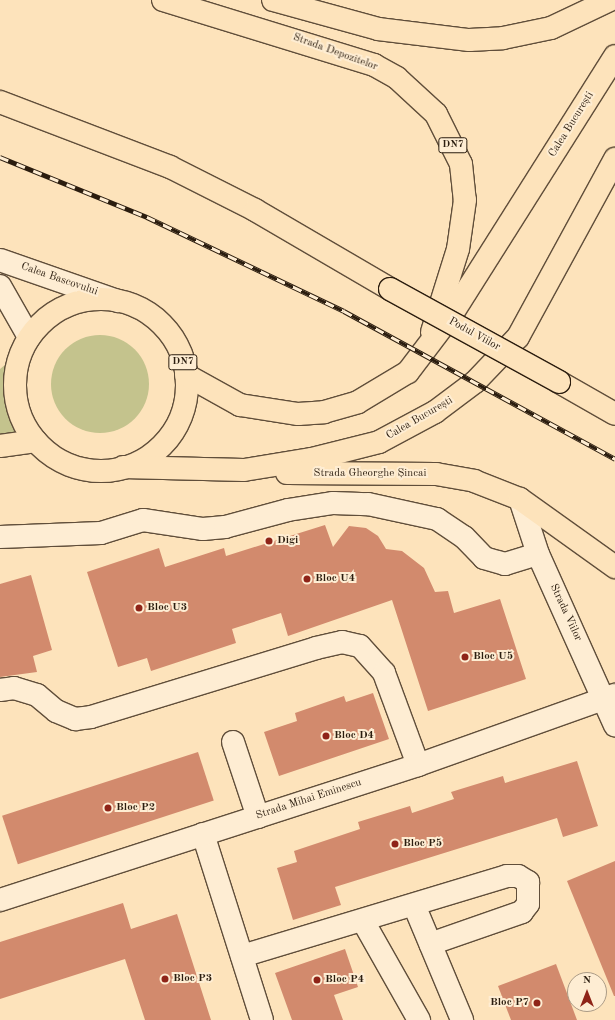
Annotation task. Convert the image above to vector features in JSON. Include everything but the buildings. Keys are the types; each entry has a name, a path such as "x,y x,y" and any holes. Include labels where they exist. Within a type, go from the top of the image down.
{"main road":[{"name":"Strada Depozitelor","path":"163,0 374,65 397,78 436,114 461,164 465,200 458,250 425,354"},
{"path":"273,0 378,29 470,40 503,38 551,28 610,0"},
{"name":"Calea București","path":"186,375 240,405 298,414 324,412 358,402 385,388 425,354 615,56"},
{"name":"Podul Viilor","path":"0,102 170,168 255,210 390,289 615,414"},
{"name":"Calea București","path":"122,467 244,470 312,459 379,442 455,399 518,337 615,159"},
{"name":"DN7","path":"84,300 118,301 147,312 164,327 177,346 186,375 184,405 172,433 150,454 122,467 107,470 76,466 61,461 36,442 22,419 15,396 26,344 40,323 68,305 84,300"},
{"path":"0,369 26,344"},
{"path":"0,446 36,442"},
{"name":"Strada Gheorghe Șincai","path":"244,470 336,475 436,474 499,488 520,499 615,567"}],"street":[{"name":"Calea Bascovului","path":"0,260 118,301"},
{"path":"0,286 26,344"},
{"name":"Strada Viilor","path":"520,499 538,554 610,697 615,725"},
{"path":"0,537 101,533 143,520 203,529 225,528 288,510 333,503 368,504 438,520 464,537 484,558 505,564 538,554"},
{"path":"0,690 14,688 37,695 56,711 75,719 91,717 316,648 342,642 354,644 371,654 384,673 418,765"},
{"name":"Strada Mihai Eminescu","path":"0,900 418,765 610,697"},
{"path":"233,742 258,817"},
{"path":"203,834 262,1020"},
{"path":"242,956 363,921 507,876 518,876 528,882 528,904 522,912 430,944"},
{"path":"414,905 462,1020"},
{"path":"363,921 419,1020"}],"shaded area":[{"path":"100,335 119,339 135,349 145,365 149,384 145,403 135,419 119,429 100,433 81,429 65,419 55,403 51,384 55,365 65,349 81,339"},
{"path":"22,351 15,396 22,419 36,441 0,446 0,369"}],"railway":[{"path":"0,157 147,217 344,311 615,459"}],"place":[{"name":"Digi","path":"269,541"},
{"name":"Bloc U4","path":"307,579"},
{"name":"Bloc U3","path":"139,608"},
{"name":"Bloc U5","path":"465,657"},
{"name":"Bloc D4","path":"326,736"},
{"name":"Bloc P2","path":"108,808"},
{"name":"Bloc P5","path":"395,844"},
{"name":"Bloc P3","path":"165,979"},
{"name":"Bloc P4","path":"317,980"},
{"name":"Bloc P7","path":"537,1003"}]}
